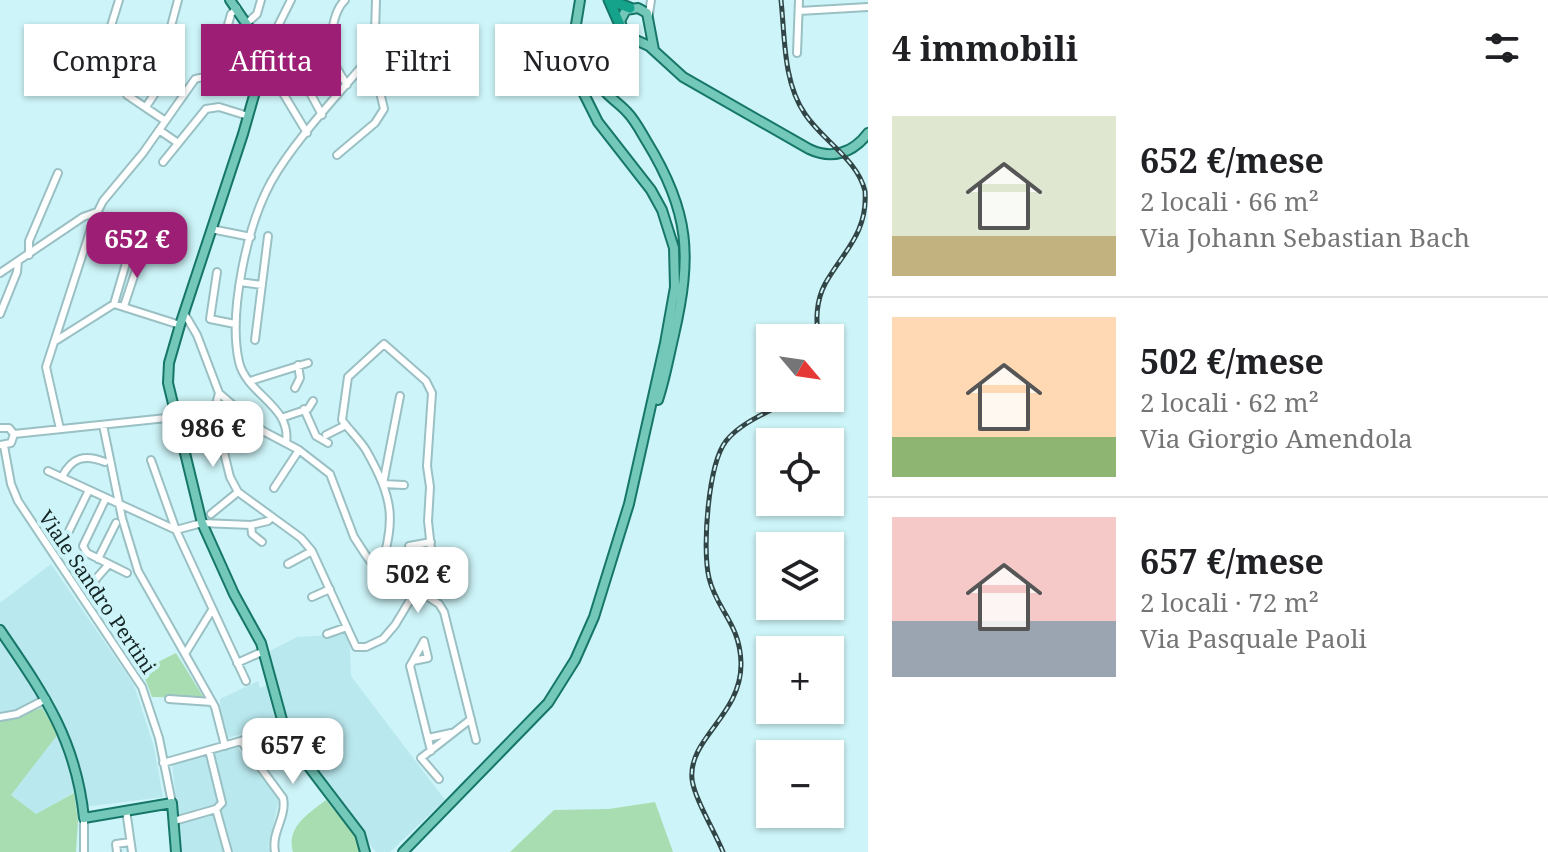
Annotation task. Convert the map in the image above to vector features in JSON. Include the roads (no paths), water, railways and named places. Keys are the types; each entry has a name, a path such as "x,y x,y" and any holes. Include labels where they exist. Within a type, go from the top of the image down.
{"highway":[{"path":"612,0 632,8"},
{"path":"612,0 619,24"}],"main road":[{"path":"403,851 548,703 575,660 594,617 613,560 646,431 675,287 674,248 662,210 651,190 598,122 582,90 574,37 580,0"},
{"path":"235,4 247,24"},
{"path":"622,24 623,13 632,8 643,10 649,18 654,50"},
{"path":"639,36 649,29"},
{"path":"639,39 683,77 816,152 841,154 854,147 868,133"},
{"path":"254,96 168,370 202,523 264,651 287,738 360,834 365,852"},
{"path":"610,96 629,114 670,184 681,216 686,253 679,312 662,387 646,431"},
{"path":"0,630 46,699 68,742 76,766 84,818 172,803"},
{"name":"Viale Sandro Pertini","path":"172,803 176,852"}],"street":[{"path":"112,24 119,0"},
{"path":"146,107 157,90 178,0"},
{"path":"250,24 257,14 261,0"},
{"path":"279,24 291,0"},
{"path":"375,24 376,0"},
{"path":"632,8 644,0"},
{"path":"649,18 651,0"},
{"path":"797,53 799,0"},
{"path":"335,24 340,2"},
{"path":"228,24 235,4"},
{"path":"799,11 868,7"},
{"path":"286,443 284,417 250,381 240,364 235,324 240,282 251,237 271,183 357,73"},
{"path":"341,75 347,85"},
{"path":"60,429 46,367 97,212 195,79 201,77"},
{"path":"129,96 164,120"},
{"path":"285,96 307,133"},
{"path":"312,96 322,115"},
{"path":"337,155 375,123 384,109 380,96"},
{"path":"163,162 201,113 211,106 248,116"},
{"path":"159,130 178,143"},
{"path":"29,255 29,241 58,173"},
{"path":"0,273 83,217 97,212"},
{"path":"211,229 251,237"},
{"path":"255,340 268,236"},
{"path":"124,306 145,243"},
{"path":"56,341 114,304 131,246"},
{"path":"0,314 17,272 18,261"},
{"path":"217,272 210,319 235,324"},
{"path":"240,282 262,285"},
{"path":"114,304 180,325"},
{"path":"184,313 197,335 219,393 263,431 299,450 330,474 354,537 379,573 439,604 444,612 476,740"},
{"path":"219,393 217,424 230,477 238,492 301,538 312,551 356,647 366,647 383,639 395,625 432,558 427,466 432,393 426,381 384,344 348,377 342,413 346,425 366,450 389,497 391,513 379,573"},
{"path":"250,381 308,363"},
{"path":"295,388 300,378 298,365"},
{"path":"383,484 400,396"},
{"path":"284,417 308,409 313,401"},
{"path":"304,409 316,436 327,439 346,425"},
{"path":"14,434 176,417"},
{"path":"103,425 119,504 138,571 212,702 225,746"},
{"path":"0,428 9,428 14,434"},
{"path":"2,445 11,443 14,434"},
{"name":"Viale Sandro Pertini","path":"2,445 18,501 142,687 159,738 172,803"},
{"path":"274,488 299,450"},
{"path":"62,477 66,468 78,459 89,457 105,462"},
{"path":"151,460 176,530 246,681"},
{"path":"376,472 387,466"},
{"path":"48,471 176,530 202,523 251,525 272,517"},
{"path":"383,484 404,485"},
{"path":"58,541 68,533 89,490"},
{"path":"211,514 238,492"},
{"path":"106,498 84,543 87,553 127,573"},
{"path":"98,559 116,523"},
{"path":"251,525 252,534 262,542"},
{"path":"409,546 431,542"},
{"path":"288,564 312,551"},
{"path":"95,586 95,580 109,564"},
{"path":"312,597 330,589"},
{"path":"185,654 212,609"},
{"path":"327,634 347,627"},
{"path":"413,661 428,658 424,641 410,666 431,751"},
{"path":"237,663 264,651"},
{"path":"0,717 17,714 46,699"},
{"path":"169,699 212,702"},
{"path":"439,779 421,758 471,719"},
{"path":"163,763 284,725"},
{"path":"428,738 453,733"},
{"path":"241,741 283,798 284,810 274,833 275,852"},
{"path":"174,821 221,806 223,800 209,750"},
{"path":"216,809 228,852"},
{"path":"126,810 132,852"},
{"path":"84,818 84,852"},
{"path":"117,852 116,844 130,842"}],"railway":[{"path":"781,0 786,59 798,101 812,124 855,169 865,191 863,219 853,241 825,284 820,297 817,324"},
{"path":"723,852 692,779 698,751 733,697 741,663 737,637 709,578 706,548 711,487 726,441 767,412"}]}
